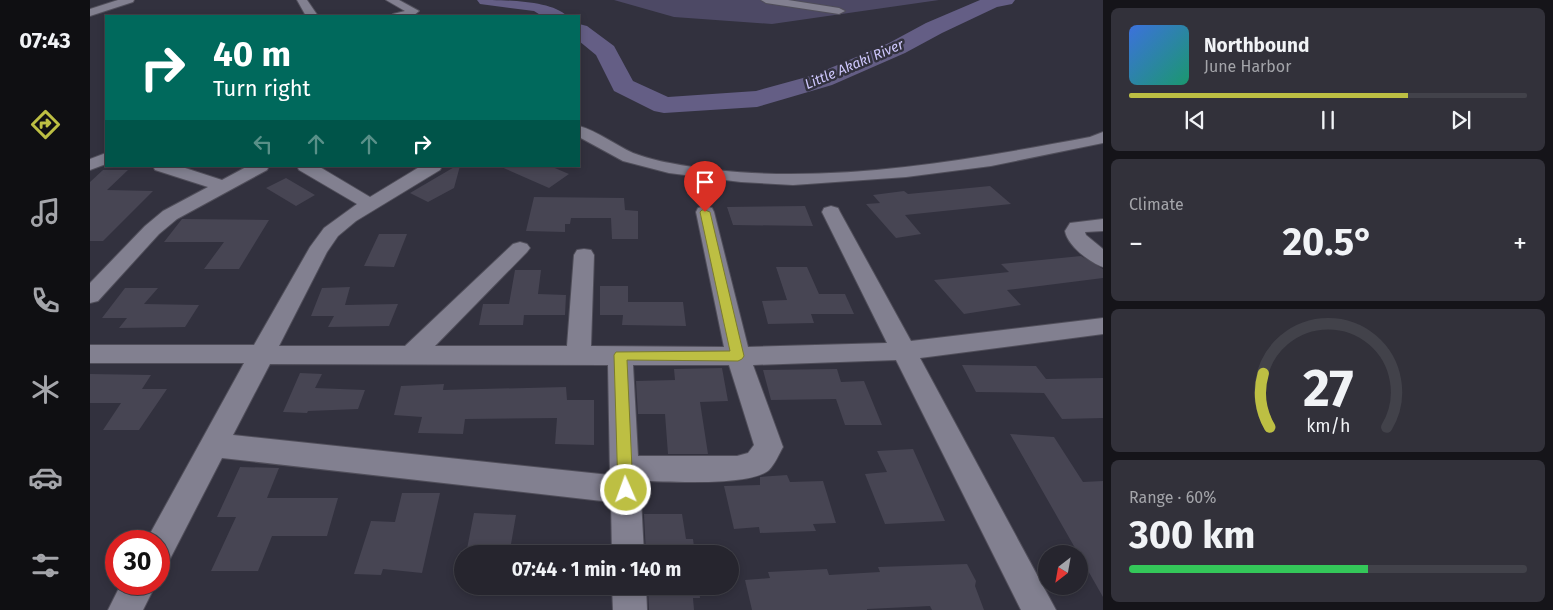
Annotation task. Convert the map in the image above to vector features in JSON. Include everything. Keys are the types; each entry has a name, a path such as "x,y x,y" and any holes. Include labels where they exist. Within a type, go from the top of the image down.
{"street":[{"path":"90,13 129,0"},
{"path":"302,0 311,15"},
{"path":"391,0 413,11 407,15"},
{"path":"766,0 839,11"},
{"path":"580,132 629,157 668,168 741,177 793,180 906,172 991,161 1094,141 1103,137"},
{"path":"90,165 105,158"},
{"path":"164,167 222,186"},
{"path":"90,296 152,230 170,215 259,167"},
{"path":"307,167 371,204"},
{"path":"169,530 317,251 331,232 349,217 432,167"},
{"path":"214,445 625,479 737,470 758,462 769,447 738,356 705,212"},
{"path":"831,212 1039,610"},
{"path":"1103,224 1077,227 1075,231 1076,237 1103,260"},
{"path":"411,355 520,248"},
{"path":"579,355 584,255"},
{"path":"90,354 738,356 903,351 1103,326"},
{"path":"620,355 628,545"},
{"path":"125,610 134,595"},
{"path":"629,595 630,610"}],"shaded area":[{"path":"614,0 939,0 772,24 674,17"}],"building":[{"path":"454,167 460,167 454,188 428,202 410,193"},
{"path":"501,167 552,167 569,174 549,188"},
{"path":"103,170 128,170 107,190 153,191 103,241 90,241 90,182"},
{"path":"286,178 315,195 296,206 266,188"},
{"path":"990,186 1011,204 905,215 921,234 896,238 866,204 880,203 873,195 904,191 908,194"},
{"path":"534,197 624,198 625,210 638,211 638,239 612,239 611,218 571,218 570,224 565,224 565,232 526,231"},
{"path":"805,206 813,226 733,225 727,207"},
{"path":"182,219 269,220 239,269 204,269 224,242 164,242"},
{"path":"379,234 407,234 394,267 364,266"},
{"path":"1081,256 1103,269 1103,278 1007,290 1021,305 964,314 934,280 1009,272 1001,264"},
{"path":"776,267 807,267 819,294 845,294 854,314 811,314 814,323 768,324 762,301 787,300"},
{"path":"515,270 541,270 538,294 566,295 565,315 524,315 523,325 479,325 483,304 509,304"},
{"path":"600,286 628,286 628,302 683,302 686,326 622,325 623,315 600,315"},
{"path":"350,287 345,305 398,304 389,326 328,327 334,316 311,316 322,288"},
{"path":"125,288 158,288 144,304 199,305 185,327 119,328 127,318 102,318"},
{"path":"962,365 1036,366 1046,379 1103,378 1103,418 1062,419 1044,393 976,392"},
{"path":"722,368 728,401 700,402 708,454 668,454 665,414 638,414 636,381 675,380 674,369"},
{"path":"837,369 841,382 864,381 882,425 845,425 836,399 771,400 763,370"},
{"path":"300,373 322,374 315,388 365,390 358,409 308,411 307,413 283,412"},
{"path":"90,374 151,375 142,389 167,389 139,430 103,430 121,403 90,403"},
{"path":"444,384 443,390 566,387 567,400 594,400 594,445 555,444 557,418 465,419 463,434 418,433 422,417 394,415 401,386"},
{"path":"1010,434 1054,437 1083,482 1103,481 1103,597 1088,571 1088,545 1073,545"},
{"path":"913,449 945,521 885,524 865,474 887,472 877,451"},
{"path":"240,467 279,468 267,498 338,498 327,536 272,536 258,571 211,571 236,517 217,517"},
{"path":"787,475 790,482 823,481 836,523 813,524 816,531 760,533 759,527 734,529 724,486 760,485 760,477"},
{"path":"402,493 440,493 422,573 383,569 381,575 354,574 371,521 395,522"},
{"path":"474,513 516,515 511,545 468,545"},
{"path":"644,514 682,514 686,539 693,539 694,545 646,545"},
{"path":"967,564 976,581 975,586 984,610 932,610 930,606 867,610 752,610 745,580 770,578 768,572 827,569 829,575 880,572 878,567"},
{"path":"648,595 700,595 700,598 693,598 694,610 649,610"}],"waterway":[{"name":"Little Akaki River","path":"487,0 539,6 555,15"},
{"name":"Little Akaki River","path":"580,32 606,51 623,86 664,105 757,99 823,80 897,48 934,28 992,2 1005,0"}],"route":[{"path":"626,490 620,355 738,356 705,212"}]}
